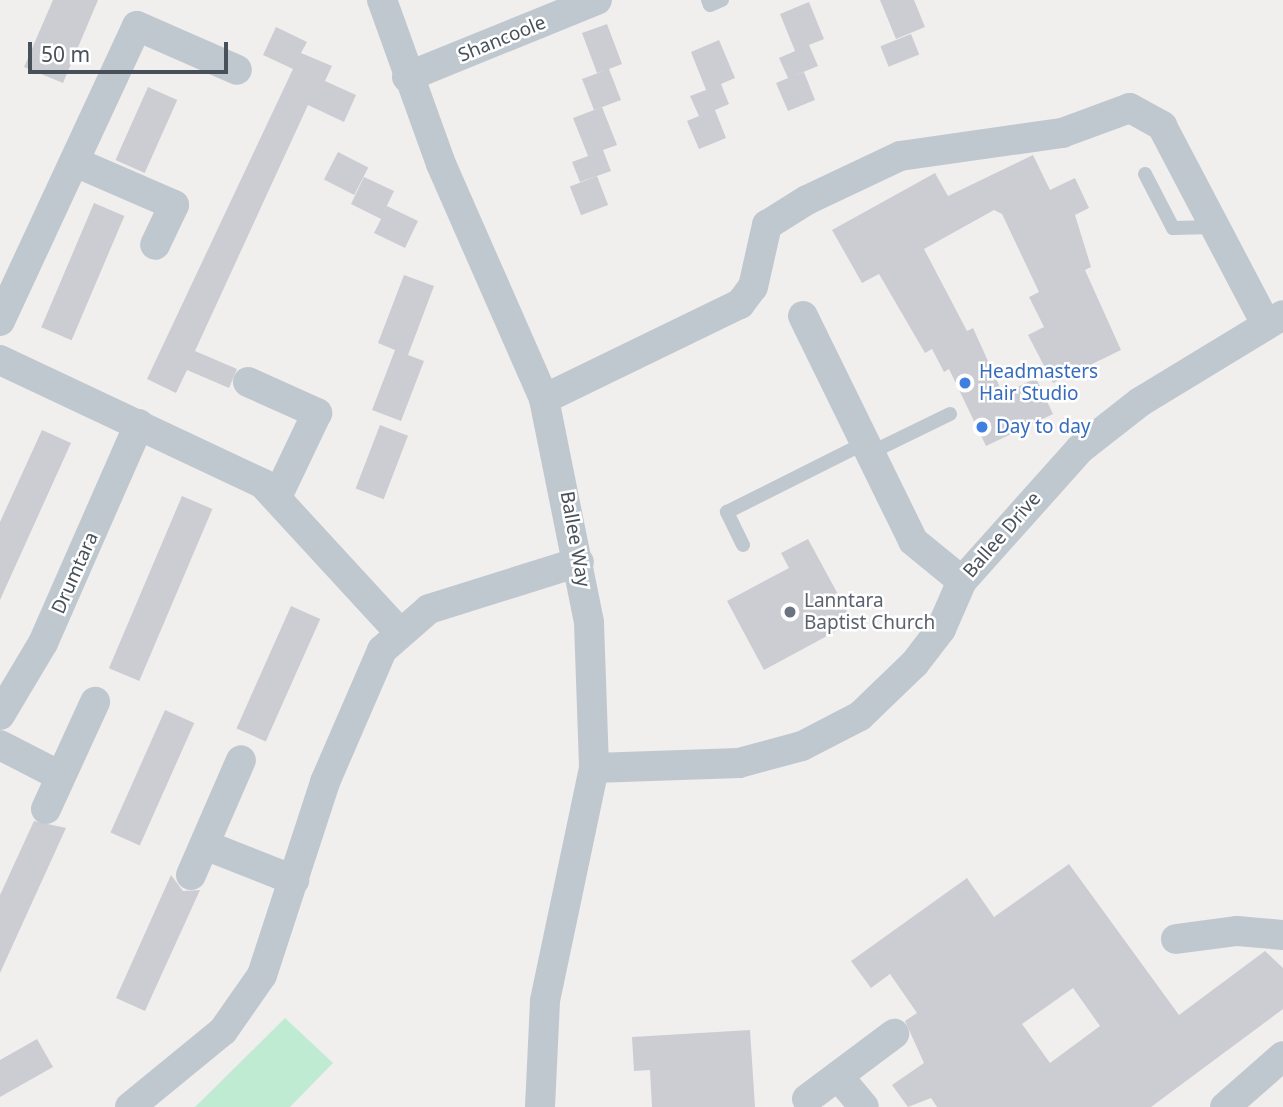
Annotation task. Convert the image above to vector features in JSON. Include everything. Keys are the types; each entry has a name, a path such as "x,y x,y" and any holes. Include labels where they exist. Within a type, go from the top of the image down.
{"street":[{"name":"Ballee Way","path":"382,0 407,77 544,399 579,562 589,623 594,768 545,1001 540,1107"},
{"name":"Shancoole","path":"407,77 597,0"},
{"path":"0,321 137,26 237,70"},
{"name":"Ballee Drive","path":"544,399 740,304 753,287 761,235 778,215 900,156 1062,133 1130,108 1154,117 1214,227 1274,320 1109,424 1022,510 962,582 941,629 915,663 875,705 841,729 739,763 594,768"},
{"path":"75,162 174,205 155,245"},
{"path":"803,316 913,541 962,582"},
{"path":"0,360 251,477 277,496 398,631"},
{"path":"248,382 317,413 277,496"},
{"name":"Drumtara","path":"0,715 43,643 139,424"},
{"path":"130,1107 209,1044 247,1000 274,947 366,678 398,631 452,599 579,562"},
{"path":"46,809 95,702"},
{"path":"0,745 60,776"},
{"path":"191,875 241,760"},
{"path":"205,845 295,880"},
{"path":"1176,939 1237,932 1283,935"},
{"path":"807,1099 894,1034"},
{"path":"1225,1107 1283,1056"},
{"path":"838,1076 864,1107"}],"lane":[{"path":"708,0 710,5 722,0"},
{"path":"1145,174 1173,228 1214,227"},
{"path":"743,545 727,512 950,414"}],"green space":[{"path":"285,1018 333,1063 290,1107 195,1107"}],"building":[{"path":"53,0 98,0 63,83 24,67"},
{"path":"880,0 914,0 925,27 896,39"},
{"path":"809,2 824,39 809,45 818,66 791,77 804,72 815,100 788,111 776,83 788,78 779,58 795,51 780,14"},
{"path":"607,24 622,64 609,69 621,100 594,110 582,79 606,70 597,73 582,33"},
{"path":"276,27 307,42 301,53 332,66 325,81 356,95 344,122 308,105 195,351 237,369 229,388 187,370 176,393 147,379 293,69 263,55"},
{"path":"911,34 919,54 889,67 880,46"},
{"path":"719,40 735,78 721,84 729,104 715,110 726,138 699,149 687,121 699,116 690,96 706,90 691,52"},
{"path":"148,87 177,100 145,173 115,160"},
{"path":"602,107 617,145 603,150 611,171 580,182 572,162 588,156 573,118"},
{"path":"338,152 368,167 354,195 324,180"},
{"path":"1033,155 1050,190 1075,178 1089,208 1075,215 1091,267 1085,270 1121,350 1053,383 1028,335 1044,327 1029,297 1039,292 1002,214 994,210 924,249 967,331 973,328 1003,394 1036,378 1053,414 986,446 949,369 944,372 932,349 925,353 879,274 862,283 832,230 935,173 948,196"},
{"path":"597,176 608,205 581,215 570,186"},
{"path":"364,177 394,191 383,214 387,206 418,221 405,248 374,233 381,219 351,204"},
{"path":"94,203 124,216 72,340 41,327"},
{"path":"404,275 434,286 408,355 424,361 401,421 372,410 395,350 378,343"},
{"path":"380,425 408,436 384,499 356,488"},
{"path":"42,430 71,443 0,600 0,522"},
{"path":"182,496 212,509 139,681 109,668"},
{"name":"Lanntara Baptist Church","path":"808,539 853,622 764,670 727,601 789,568 781,553"},
{"path":"291,606 320,619 266,741 236,728"},
{"path":"165,710 194,723 140,845 110,832"},
{"path":"34,821 66,828 0,973 0,895"},
{"path":"1069,864 1179,1015 1265,951 1283,968 1283,1009 1151,1107 937,1107 931,1098 908,1107 892,1085 924,1063 905,1021 917,1013 890,974 871,988 851,961 967,878 994,917","holes":["1073,988 1100,1026 1050,1063 1022,1024"]},
{"path":"171,875 183,891 200,890 145,1011 116,998"},
{"path":"750,1030 755,1107 652,1107 650,1070 634,1071 632,1037"},
{"path":"37,1039 53,1067 0,1097 0,1060"}],"place":[{"name":"Headmasters Hair Studio","path":"965,383"},
{"name":"Day to day","path":"982,427"},
{"name":"Lanntara Baptist Church","path":"790,612"}]}
